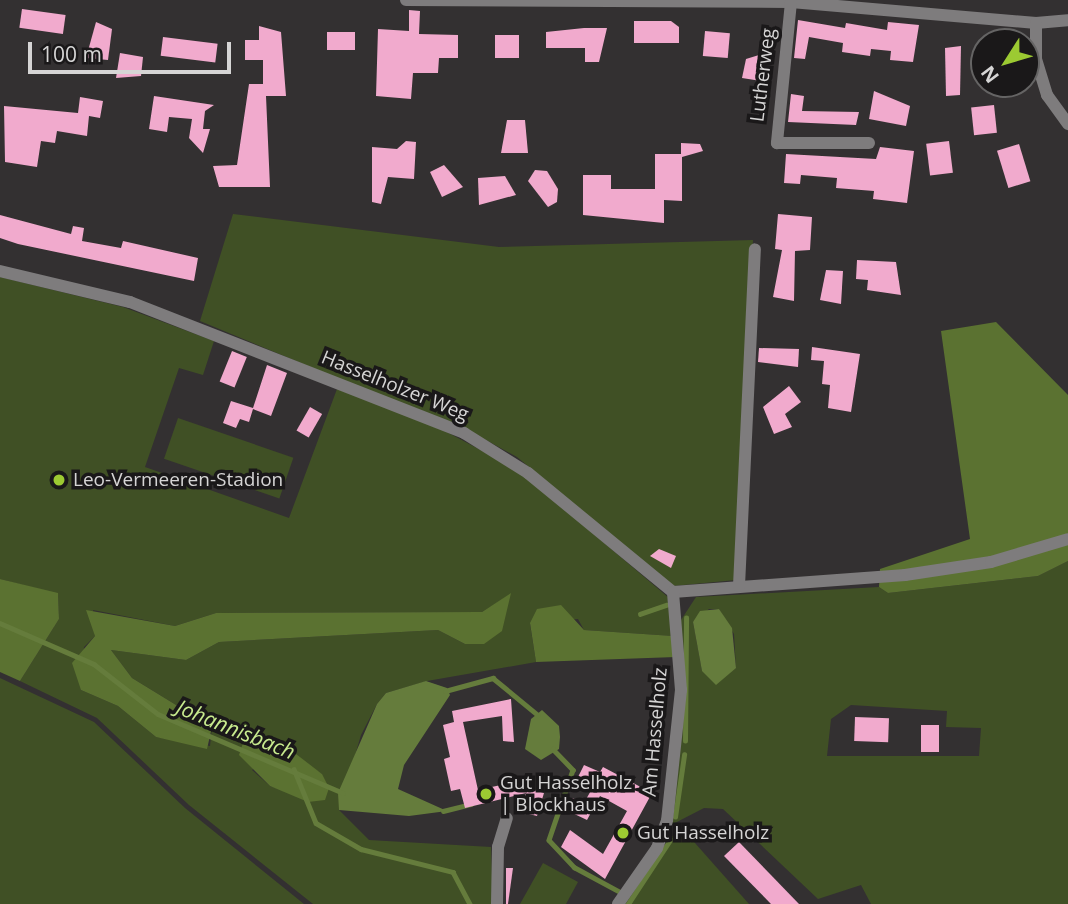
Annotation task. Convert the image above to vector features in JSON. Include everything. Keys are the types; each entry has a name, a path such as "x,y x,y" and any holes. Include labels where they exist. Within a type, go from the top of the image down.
{"street":[{"path":"406,0 791,2 1036,23 1068,20"},
{"name":"Lutherweg","path":"791,2 777,143 869,143"},
{"path":"1036,23 1036,59 1047,95 1068,124"},
{"path":"739,586 755,249"},
{"name":"Hasselholzer Weg","path":"0,271 130,302 464,433 528,473 673,592"},
{"path":"673,592 905,575 991,562 1068,539"},
{"name":"Am Hasselholz","path":"618,904 657,848 667,821 681,690 673,592"},
{"path":"497,904 498,847 507,818"}],"shaded area":[{"path":"233,214 499,247 753,240 736,580 673,586 517,457 486,440 200,321"},
{"path":"0,277 123,307 214,341 203,375 179,368 145,467 289,518 337,389 428,422 518,470 669,598 673,636 584,630 578,619 530,624 536,662 427,681 386,693 377,704 361,735 339,810 369,840 491,847 493,904 313,904 189,805 97,718 20,681 59,619 58,594 0,579","holes":["510,595 500,618 465,644 438,630 219,642 186,660 111,650 132,678 212,727 210,746 156,737 118,706 81,690 84,647 95,636 93,610 175,626 216,613 482,612","283,744 305,763 322,774 288,792 270,786 252,770"]},
{"path":"996,322 1068,395 1068,561 1038,576 888,593 879,587 880,569 970,539 941,331"},
{"path":"178,418 293,458 279,498 164,459"},
{"path":"1068,561 1068,904 871,904 861,885 818,899 723,809 704,808 671,825 681,620 696,597 879,587 888,593 1038,576","holes":["709,609 719,609 734,634 736,668 702,671 693,622","851,705 947,711 946,727 981,728 979,756 827,756 831,719"]},
{"path":"0,579 58,593 59,619 20,681 0,672"},
{"path":"511,593 502,631 484,644 465,644 438,630 219,642 186,660 111,650 132,678 212,727 207,749 156,737 118,706 81,690 72,663 95,636 86,610 175,626 216,613 482,612"},
{"path":"561,605 584,630 673,636 676,657 536,662 530,623 537,609"},
{"path":"719,609 732,628 736,668 716,685 702,671 693,622 700,611"},
{"path":"0,678 94,722 185,808 304,904 0,904"},
{"path":"426,681 447,688 450,695 404,765 398,789 447,811 409,816 339,810 338,793 377,704 386,693"},
{"path":"542,710 559,726 560,737 559,749 541,760 525,749 531,719"},
{"path":"245,737 283,744 322,774 329,788 325,800 308,802 270,786 239,755"},
{"path":"683,832 749,904 624,904 672,836"},
{"path":"543,863 578,882 566,904 520,904"}],"building":[{"path":"22,9 66,15 63,34 19,28"},
{"path":"409,10 420,11 419,34 458,35 458,58 439,58 438,73 413,73 411,99 376,96 378,29 409,31"},
{"path":"798,20 845,28 846,23 887,30 888,22 919,25 913,62 890,60 891,51 871,49 870,56 842,52 843,43 809,37 805,59 794,58"},
{"path":"634,21 671,21 679,27 679,43 634,43"},
{"path":"96,22 112,29 108,60 86,58"},
{"path":"259,26 281,32 286,96 266,96 270,187 219,187 213,166 237,165 249,84 263,84 263,60 245,60 245,40 259,40"},
{"path":"607,28 599,62 585,62 585,48 546,48 546,32"},
{"path":"705,31 730,33 728,58 703,56"},
{"path":"327,32 355,32 355,50 327,50"},
{"path":"495,35 519,35 519,58 495,58"},
{"path":"163,37 218,44 215,63 161,56"},
{"path":"961,46 960,95 946,96 945,48"},
{"path":"120,53 143,57 141,76 116,78"},
{"path":"759,55 765,62 761,81 742,78 746,59"},
{"path":"874,91 910,106 906,126 869,119"},
{"path":"791,94 804,96 802,111 859,112 856,125 788,122"},
{"path":"154,96 214,105 205,111 203,129 210,129 203,153 189,138 192,119 169,117 167,132 149,129"},
{"path":"80,97 103,101 100,118 89,116 87,136 57,131 55,143 41,141 37,167 5,162 4,106 78,113"},
{"path":"994,105 997,133 974,135 971,107"},
{"path":"507,120 525,120 528,153 501,153"},
{"path":"406,141 416,142 414,179 388,177 381,204 372,202 372,147 397,149"},
{"path":"949,141 953,173 930,176 926,144"},
{"path":"681,143 700,144 703,151 682,157 682,201 664,200 664,223 583,215 583,175 611,175 611,189 655,189 655,154 681,154"},
{"path":"1019,144 1030,181 1008,188 997,151"},
{"path":"880,147 914,151 907,203 873,199 874,191 836,188 837,178 801,175 800,184 784,183 786,154 876,159"},
{"path":"444,165 463,187 442,197 430,172"},
{"path":"535,170 547,171 558,189 557,202 548,207 528,181"},
{"path":"505,176 516,195 479,205 478,178"},
{"path":"778,214 812,217 810,250 795,251 794,301 773,297 782,250 775,249"},
{"path":"0,215 71,234 73,226 84,228 82,241 121,248 123,241 198,258 194,281 0,238"},
{"path":"857,260 896,262 901,295 867,290 868,280 856,279"},
{"path":"826,270 843,271 841,304 820,300"},
{"path":"812,347 860,354 851,412 828,408 830,385 822,384 824,361 811,360"},
{"path":"759,348 799,349 798,367 758,362"},
{"path":"232,351 247,357 234,388 220,382"},
{"path":"267,365 287,373 271,416 253,409 249,422 240,419 236,428 223,423 231,401 253,408"},
{"path":"789,386 801,402 785,414 792,427 774,434 763,407"},
{"path":"310,407 322,414 309,437 296,430"},
{"path":"659,549 676,556 671,568 650,556"},
{"path":"511,699 514,742 503,741 502,716 463,722 478,790 510,783 544,793 537,816 521,812 526,793 465,808 460,789 451,791 444,759 450,757 443,725 454,722 452,711"},
{"path":"855,717 889,718 888,742 854,741"},
{"path":"921,725 939,725 939,752 921,752"},
{"path":"584,765 600,772 603,767 652,793 605,879 561,847 570,830 603,854 627,811 600,796 587,820 566,810 572,798 584,803 594,785 578,777"},
{"path":"739,842 799,904 771,904 724,856"},
{"path":"506,868 513,868 508,904 506,904"}],"waterway":[{"path":"640,614 666,605"},
{"path":"685,741 686,618"},
{"name":"Johannisbach","path":"0,623 94,664 158,714 343,793"},
{"path":"445,691 493,678 538,715"},
{"path":"553,749 573,770 549,840 574,867 622,893"},
{"path":"675,817 684,755"},
{"path":"294,769 316,823 361,849 453,872 470,904"},
{"name":"Johannisbach","path":"443,811 471,804"},
{"path":"628,904 670,840"}],"place":[{"name":"Leo-Vermeeren-Stadion","path":"59,480"},
{"name":"Gut Hasselholz | Blockhaus","path":"486,794"},
{"name":"Gut Hasselholz","path":"623,833"}]}
